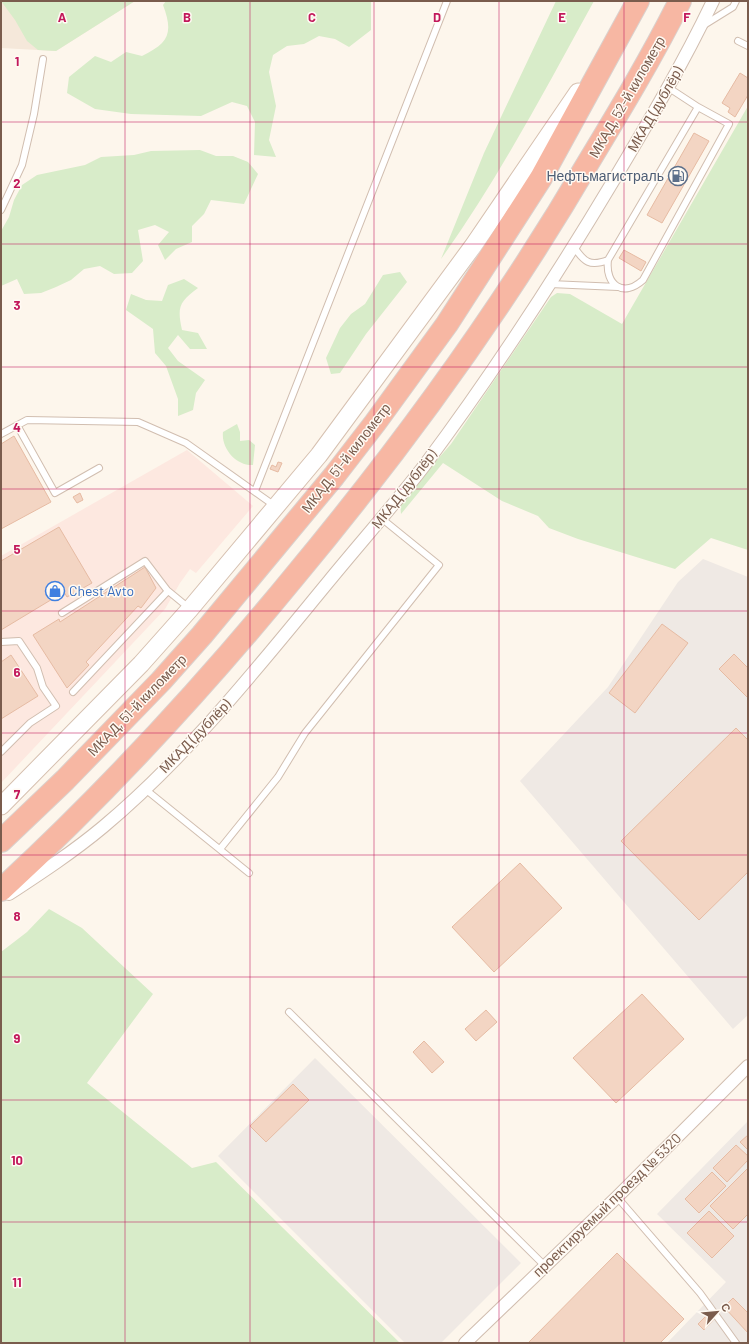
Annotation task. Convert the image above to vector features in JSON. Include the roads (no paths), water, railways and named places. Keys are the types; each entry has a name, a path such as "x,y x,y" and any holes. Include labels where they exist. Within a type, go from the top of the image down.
{"highway":[{"path":"626,25 638,1"},
{"name":"МКАД, 52-й километр","path":"1,890 92,803 186,705 285,589 360,498 399,447 475,341 547,233 654,52 680,1"},
{"name":"МКАД, 51-й километр","path":"1,841 65,780 162,681 334,476 452,317 541,178 626,25"}],"street":[{"name":"МКАД (дублёр)","path":"1,899 70,853 104,826 145,789 207,725 250,677 423,467 500,359 574,247 669,88 713,1"},
{"path":"1,806 141,664 190,609 319,455 408,337 473,246 626,25"},
{"name":"проектируемый проезд № 5320","path":"464,1343 617,1197 748,1066"}],"lane":[{"path":"255,491 447,1"},
{"path":"700,26 733,7 736,1"},
{"path":"738,41 748,46"},
{"path":"1,210 22,165 34,114 43,58"},
{"path":"550,284 618,287 627,289 636,286 643,280 729,124 698,107 669,88"},
{"path":"618,287 610,279 607,269 608,260 698,107"},
{"path":"574,247 580,256 588,262 597,264 608,260"},
{"path":"1,434 27,420 138,422 186,442 276,507"},
{"path":"17,425 55,493 99,468"},
{"path":"220,849 278,777 305,733 439,564 381,518"},
{"path":"62,613 145,561 168,591 190,609"},
{"path":"73,692 168,591"},
{"path":"1,642 19,641 36,668 43,686 56,706 30,723 1,752"},
{"path":"145,789 250,873"},
{"path":"289,1012 545,1266"},
{"path":"617,1197 700,1293 736,1343"}],"place":[{"name":"Нефтьмагистраль","path":"678,176"},
{"name":"Chest Avto","path":"55,591"}]}
